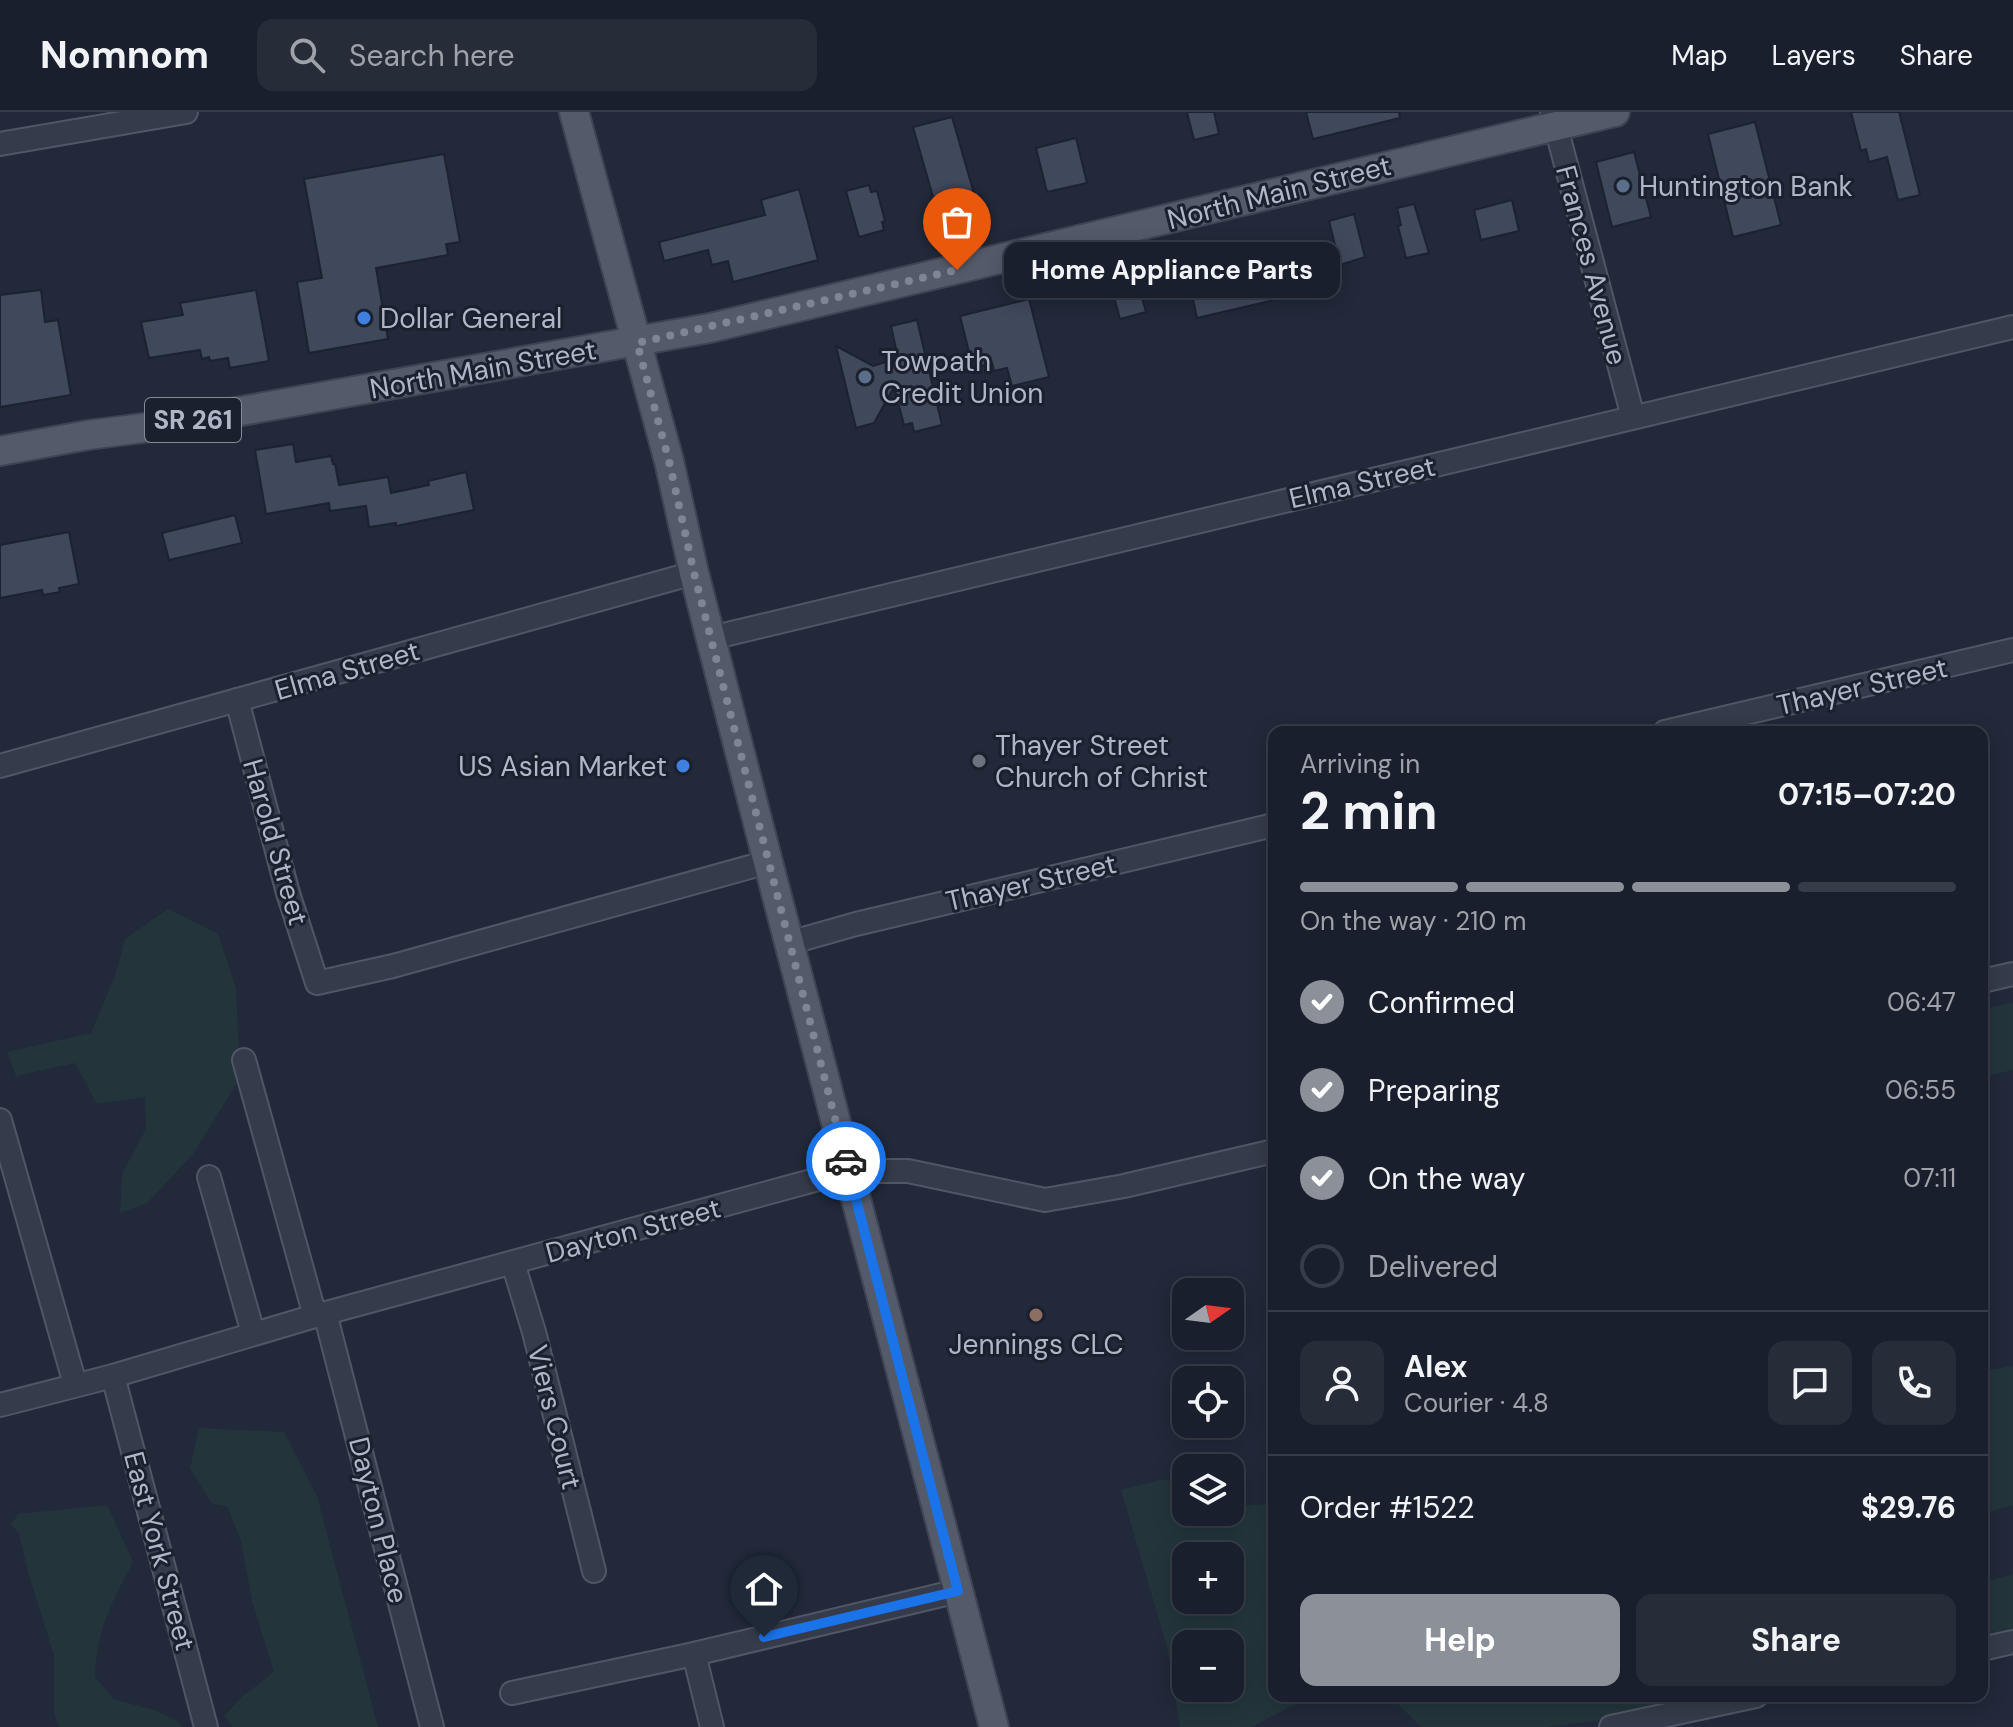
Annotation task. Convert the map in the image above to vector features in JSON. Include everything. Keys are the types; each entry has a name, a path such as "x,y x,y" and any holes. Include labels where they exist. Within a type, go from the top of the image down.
{"main road":[{"path":"574,112 669,461 694,573 768,862 994,1727"},
{"name":"North Main Street","path":"0,451 637,343 733,323 1554,120 1615,112"}],"street":[{"path":"0,144 186,112"},
{"name":"Frances Avenue","path":"1554,120 1633,417"},
{"name":"Elma Street","path":"711,638 2013,327"},
{"name":"Elma Street","path":"0,766 694,573"},
{"name":"Thayer Street","path":"1690,726 2013,650"},
{"name":"Harold Street","path":"237,700 288,893 317,983 393,966 768,862"},
{"name":"Thayer Street","path":"789,943 856,924 1268,826"},
{"path":"1988,980 2013,974"},
{"name":"Dayton Place","path":"244,1060 320,1315 432,1727"},
{"path":"0,1120 75,1384"},
{"name":"Dayton Street","path":"0,1405 848,1171 908,1171 1045,1200 1124,1186 1268,1152"},
{"path":"209,1177 253,1333"},
{"name":"Viers Court","path":"513,1263 534,1332 594,1571"},
{"name":"East York Street","path":"113,1376 206,1727"},
{"path":"512,1693 694,1654 958,1591"},
{"path":"1988,1648 2013,1642"},
{"path":"694,1654 712,1727"},
{"path":"1611,1727 1728,1702"}],"shaded area":[{"path":"168,909 218,934 236,989 240,1078 193,1154 147,1203 120,1213 122,1174 146,1129 145,1097 97,1104 75,1063 16,1076 7,1052 91,1033 115,976 125,939"},
{"path":"2013,1003 2013,1070 1988,1076 1988,1008"},
{"path":"2013,1366 2013,1505 1988,1512 1988,1370"},
{"path":"199,1428 284,1432 317,1496 378,1727 233,1727 224,1716 244,1695 274,1672 252,1601 241,1541 227,1506 212,1504 190,1468"},
{"path":"1164,1479 1172,1483 1172,1526 1244,1526 1244,1505 1268,1504 1268,1702 1300,1702 1251,1727 1180,1727 1176,1702 1244,1702 1244,1630 1172,1630 1172,1676 1168,1651 1121,1490"},
{"path":"107,1505 133,1562 102,1631 95,1677 114,1699 157,1711 179,1722 181,1727 59,1727 54,1712 54,1655 19,1533 11,1525 18,1514"},
{"path":"2013,1574 2013,1644 1988,1646 1988,1581"},
{"path":"1396,1702 1757,1702 1545,1727 1421,1727"}],"building":[{"path":"1187,112 1214,112 1219,134 1194,140"},
{"path":"1306,112 1399,112 1400,118 1313,139"},
{"path":"1851,112 1899,112 1920,195 1898,200 1887,157 1869,162 1866,149 1861,151"},
{"path":"952,117 981,218 942,228 913,127"},
{"path":"1755,122 1781,225 1733,237 1708,134"},
{"path":"1076,138 1087,183 1047,192 1036,148"},
{"name":"Huntington Bank","path":"1634,152 1651,217 1612,227 1596,162"},
{"path":"444,154 460,242 446,244 448,255 376,268 388,339 309,353 297,282 322,278 304,179"},
{"path":"869,185 871,192 877,191 885,221 882,222 884,230 859,237 846,191"},
{"path":"799,189 818,260 733,282 728,261 712,265 708,250 664,261 659,242 765,215 761,200"},
{"path":"1512,200 1519,231 1481,240 1474,210"},
{"path":"1414,204 1429,253 1406,258 1397,208"},
{"path":"1354,214 1365,257 1340,265 1329,221"},
{"path":"1276,250 1287,297 1197,318 1187,271 1221,263 1221,259 1239,254 1240,258"},
{"path":"1138,283 1146,312 1120,319 1112,290"},
{"path":"41,290 45,322 58,320 71,395 0,407 0,295"},
{"path":"256,290 269,361 230,368 228,358 202,359 200,350 149,358 141,322 183,315 180,303"},
{"path":"1029,299 1049,377 1012,386 1007,368 994,371 992,363 978,367 976,359 971,360 960,316"},
{"name":"Towpath Credit Union","path":"917,320 942,425 914,432 912,423 904,425 894,387 874,423 856,428 836,346 873,366 898,358 891,326"},
{"path":"293,444 296,462 331,456 339,485 388,477 391,493 429,485 428,481 466,472 474,510 396,526 396,523 369,527 366,506 330,511 329,503 266,514 255,450"},
{"path":"235,515 242,543 169,560 162,533"},
{"path":"69,532 79,584 59,588 60,592 43,595 42,590 0,598 0,545"}],"way so far":[{"path":"846,1161 637,343 957,270"}],"place":[{"name":"Huntington Bank","path":"1623,186"},
{"name":"Home Appliance Parts","path":"957,270"},
{"name":"Dollar General","path":"364,318"},
{"name":"Towpath Credit Union","path":"865,377"},
{"name":"Thayer Street Church of Christ","path":"979,761"},
{"name":"US Asian Market","path":"683,766"},
{"name":"Jennings CLC","path":"1036,1315"}],"route":[{"path":"764,1637 958,1591 846,1161"}]}
